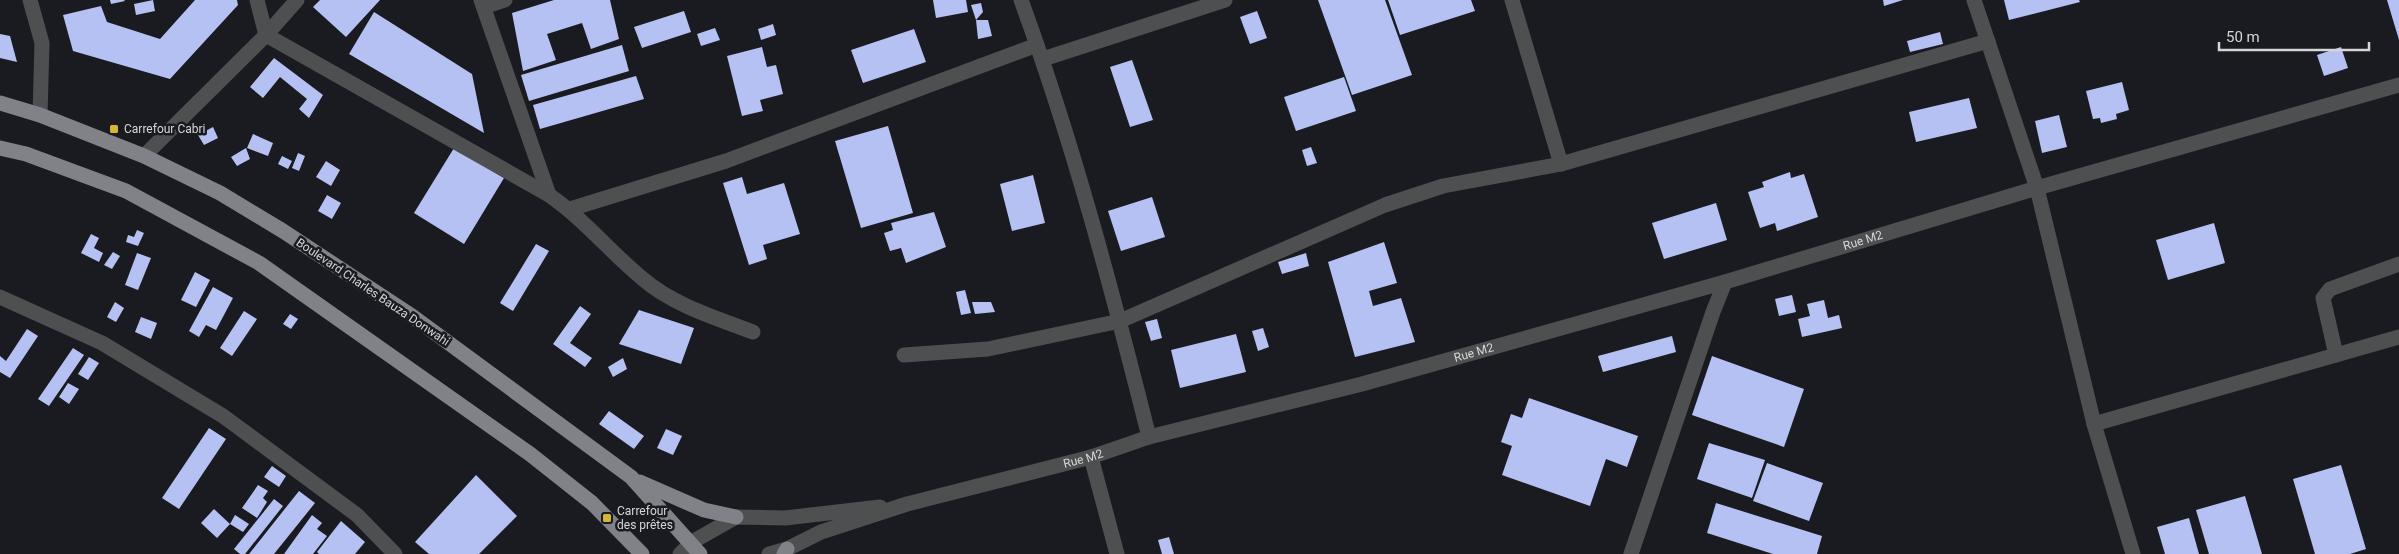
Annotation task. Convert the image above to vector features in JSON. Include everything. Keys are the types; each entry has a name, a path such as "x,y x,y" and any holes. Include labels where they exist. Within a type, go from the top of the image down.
{"main road":[{"name":"Boulevard Charles Bauza Donwahi","path":"0,103 40,115 144,156 220,193 412,316 631,477 696,548"},
{"path":"0,148 26,154 126,191 260,263 530,454 592,503 642,554"},
{"path":"631,477 666,495 704,510 736,517"}],"street":[{"path":"30,0 42,43 40,115"},
{"path":"257,0 266,35 549,194 570,209 644,280 681,304 753,332"},
{"path":"144,156 266,35 297,0"},
{"path":"505,0 483,4 549,194"},
{"path":"1021,0 1043,59 1120,321 1149,437"},
{"path":"1043,59 1225,0"},
{"path":"1512,0 1561,164"},
{"path":"1974,0 2037,188 2094,424 2133,554"},
{"path":"904,355 988,349 1120,321 1385,205 1443,186 1561,164 1988,41"},
{"path":"570,209 726,160 1037,45"},
{"name":"Rue M2","path":"769,554 786,551 821,532 907,504 1091,457 1149,437 1362,384 1725,282 2037,188 2399,85"},
{"path":"2336,355 2324,298 2327,293 2330,289 2399,264"},
{"path":"1631,554 1713,312 1725,282"},
{"path":"0,297 102,343 223,416 357,515 395,554"},
{"path":"2094,424 2399,337"},
{"path":"1091,457 1117,554"},
{"name":"Rue M2","path":"736,517 785,518 907,504"},
{"path":"680,554 696,548 736,517"}],"building":[{"path":"110,0 124,0 125,1 111,4"},
{"path":"153,0 155,11 136,15 134,4"},
{"path":"195,0 237,0 238,5 170,79 73,51 63,15 101,6 107,22 160,39"},
{"path":"320,0 380,0 346,37 313,7"},
{"path":"554,0 610,0 619,39 591,49 582,23 547,34 556,60 523,71 512,13"},
{"path":"933,0 966,0 968,12 936,18"},
{"path":"1318,0 1385,0 1412,75 1352,95"},
{"path":"1388,0 1471,0 1475,11 1400,35"},
{"path":"1883,0 1903,0 1884,6"},
{"path":"2004,0 2079,0 2080,2 2009,20"},
{"path":"2387,0 2399,0 2399,40"},
{"path":"981,3 983,12 976,20 971,5"},
{"path":"684,11 691,32 642,48 634,27"},
{"path":"1257,11 1267,38 1250,44 1240,17"},
{"path":"374,12 472,74 484,133 349,54"},
{"path":"976,20 988,20 992,36 978,39"},
{"path":"773,24 776,35 761,40 758,29"},
{"path":"715,28 720,40 701,46 697,34"},
{"path":"914,29 926,62 863,83 851,50"},
{"path":"1940,32 1943,44 1910,52 1907,41"},
{"path":"0,34 10,36 17,62 0,58"},
{"path":"622,45 629,71 529,101 521,75"},
{"path":"762,47 767,67 776,65 783,94 760,100 763,111 742,116 727,56"},
{"path":"2341,47 2348,68 2324,76 2317,55"},
{"path":"274,58 323,95 309,118 299,109 307,99 280,77 263,98 250,87"},
{"path":"1132,60 1153,120 1130,127 1110,67"},
{"path":"636,76 644,99 540,129 533,105"},
{"path":"1344,77 1356,111 1296,131 1284,97"},
{"path":"2122,82 2129,110 2116,114 2117,119 2101,123 2100,118 2093,119 2086,91"},
{"path":"1969,98 1977,128 1916,142 1909,112"},
{"path":"2059,115 2067,147 2042,153 2035,121"},
{"path":"888,126 913,213 861,228 835,141"},
{"path":"213,127 218,138 204,145 198,135"},
{"path":"253,134 273,143 268,156 247,148"},
{"path":"1311,147 1317,163 1307,166 1302,150"},
{"path":"246,148 250,159 237,166 231,157"},
{"path":"454,148 504,178 464,244 414,213"},
{"path":"298,153 305,156 299,171 292,168"},
{"path":"282,156 292,161 288,169 278,164"},
{"path":"326,161 340,170 331,186 316,177"},
{"path":"1790,172 1791,178 1804,174 1818,217 1777,231 1775,223 1760,228 1748,192 1764,187 1762,182"},
{"path":"1033,175 1045,223 1012,231 1000,184"},
{"path":"742,177 747,194 784,183 800,234 763,245 767,259 749,265 723,183"},
{"path":"327,195 341,203 332,219 318,211"},
{"path":"1152,197 1165,237 1121,251 1108,211"},
{"path":"1716,203 1727,240 1664,259 1652,223"},
{"path":"934,212 946,247 906,263 901,248 890,251 884,233 893,230 891,223"},
{"path":"2214,223 2225,263 2168,280 2156,240"},
{"path":"137,230 144,233 138,246 126,242 128,235 134,237"},
{"path":"91,234 99,238 94,248 103,253 99,262 81,253"},
{"path":"1384,242 1397,283 1369,291 1373,306 1401,298 1415,342 1355,357 1328,262"},
{"path":"536,244 549,251 513,311 500,303"},
{"path":"113,252 120,256 112,269 104,265"},
{"path":"137,253 151,258 138,290 125,285"},
{"path":"1306,253 1309,266 1282,274 1278,262"},
{"path":"195,272 210,280 196,307 181,300"},
{"path":"213,287 233,298 216,330 206,325 199,337 189,331"},
{"path":"965,290 971,313 961,315 956,292"},
{"path":"1792,295 1796,312 1779,316 1775,299"},
{"path":"1824,300 1828,318 1839,315 1842,328 1802,337 1798,319 1810,316 1807,304"},
{"path":"115,302 124,308 116,322 107,317"},
{"path":"972,302 991,302 995,312 975,314"},
{"path":"580,306 591,314 570,343 592,358 585,367 553,344"},
{"path":"639,310 694,328 681,364 619,344"},
{"path":"244,311 257,319 232,356 220,348"},
{"path":"290,314 298,319 291,329 283,324"},
{"path":"141,317 157,323 151,339 135,332"},
{"path":"1157,319 1162,338 1151,341 1145,322"},
{"path":"1263,328 1269,347 1258,351 1252,331"},
{"path":"27,329 38,336 10,378 0,372 0,356 6,361"},
{"path":"1236,334 1246,372 1180,388 1171,350"},
{"path":"1672,336 1676,352 1603,372 1598,356"},
{"path":"73,348 84,355 49,406 38,399"},
{"path":"1712,356 1804,389 1784,447 1692,415"},
{"path":"89,357 99,363 88,380 78,374"},
{"path":"623,358 627,369 613,377 608,367"},
{"path":"68,383 79,389 69,404 59,397"},
{"path":"1529,398 1638,436 1627,467 1606,459 1590,506 1502,475 1512,446 1501,442 1511,414 1522,418"},
{"path":"609,411 644,436 634,449 599,424"},
{"path":"209,428 226,439 179,509 162,498"},
{"path":"666,429 682,436 673,455 657,448"},
{"path":"1709,443 1765,460 1752,498 1697,479"},
{"path":"1767,463 1823,483 1809,521 1753,501"},
{"path":"2341,465 2366,549 2350,554 2315,554 2293,479"},
{"path":"272,466 286,476 279,487 264,477"},
{"path":"476,475 517,516 479,554 429,554 415,542"},
{"path":"258,485 268,491 263,498 267,502 257,518 242,508"},
{"path":"299,491 315,503 274,554 249,554"},
{"path":"2245,496 2262,554 2209,554 2196,510"},
{"path":"274,499 283,506 245,554 240,554 234,549"},
{"path":"1716,503 1822,536 1817,554 1773,554 1707,533"},
{"path":"214,509 230,524 217,538 201,523"},
{"path":"235,515 249,524 243,532 230,524"},
{"path":"312,515 322,523 317,529 327,536 313,554 284,554"},
{"path":"2189,518 2199,554 2165,554 2157,527"},
{"path":"341,521 365,542 355,554 319,554 317,552"},
{"path":"1169,537 1174,554 1162,554 1158,540"}],"place":[{"name":"Carrefour Cabri","path":"114,129"},
{"name":"Carrefour des prêtes","path":"607,518"}]}
